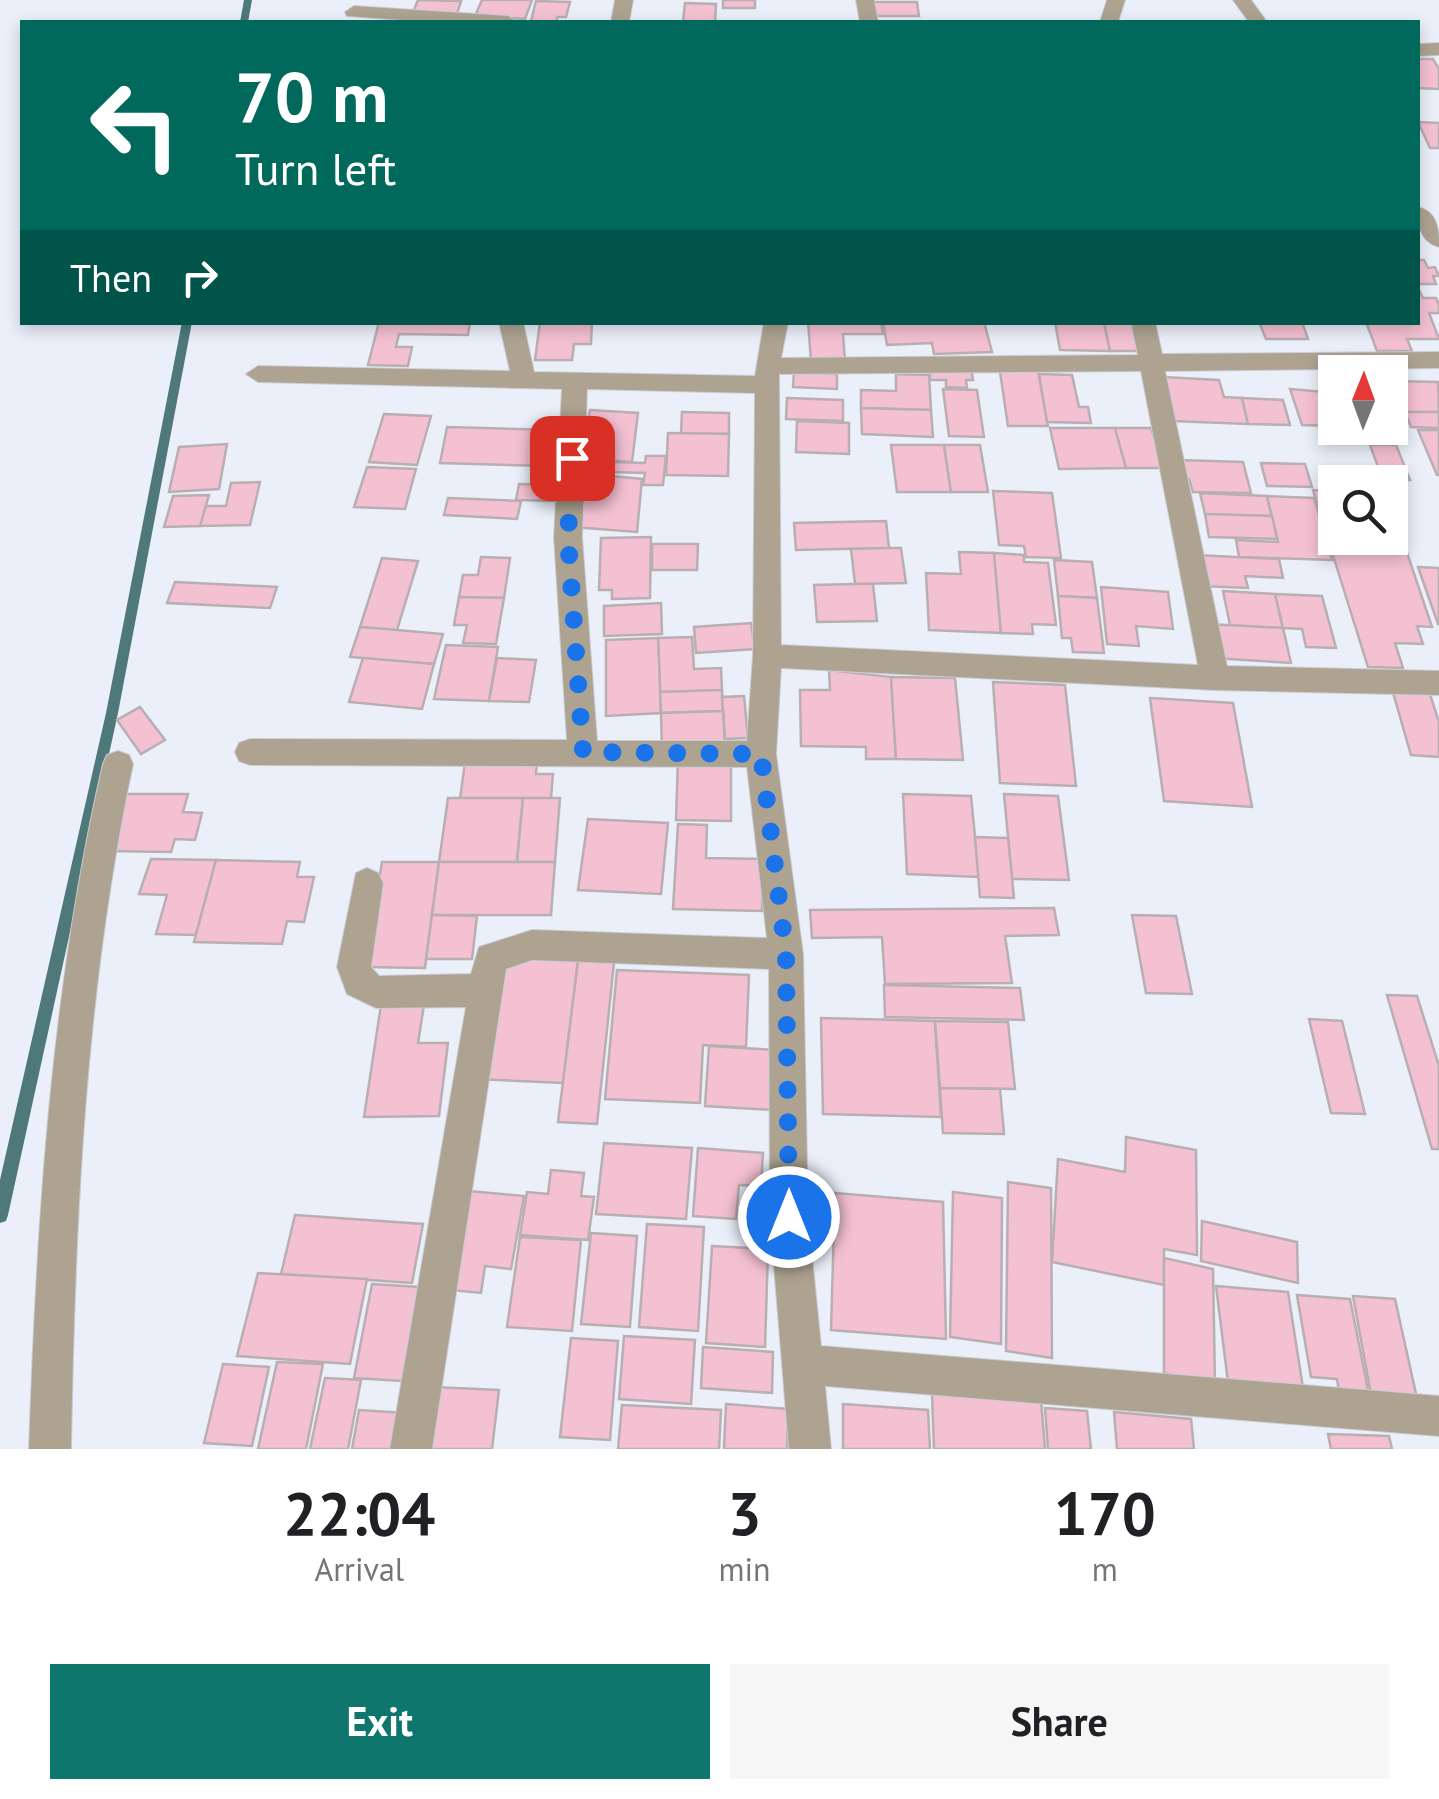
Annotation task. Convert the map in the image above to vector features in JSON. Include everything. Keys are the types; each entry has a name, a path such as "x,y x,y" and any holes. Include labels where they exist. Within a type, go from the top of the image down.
{"street":[{"path":"356,12 478,20"},
{"path":"1420,214 1439,240"},
{"path":"512,325 524,380"},
{"path":"775,325 767,375 767,656 761,754 786,954 789,1217 810,1449"},
{"path":"1144,325 1215,678"},
{"path":"258,374 524,380 1152,361 1439,360"},
{"path":"576,379 568,538 583,752"},
{"path":"767,656 1215,678 1439,684"},
{"path":"250,752 761,754"},
{"path":"50,1449 54,1268 74,1019 87,912 118,764"},
{"path":"368,883 354,966 358,983 376,992 487,990"},
{"path":"411,1449 491,958 532,945 786,954"},
{"path":"801,1364 1439,1416"}],"building":[{"path":"418,0 461,1 457,14 413,12"},
{"path":"482,0 532,0 525,19 475,16"},
{"path":"723,0 755,0 755,8 723,8"},
{"path":"536,1 570,2 566,17 531,20"},
{"path":"869,2 917,2 919,16 870,16"},
{"path":"685,3 716,4 715,20 683,20"},
{"path":"1420,59 1433,59 1439,69 1439,89 1420,88"},
{"path":"1420,122 1439,123 1439,148 1430,148"},
{"path":"1420,260 1428,268 1435,267 1439,276 1433,276 1436,284 1420,284"},
{"path":"1420,292 1423,298 1436,298 1439,313 1429,313 1439,339 1407,339 1412,351 1377,351 1367,325 1420,325"},
{"path":"378,325 470,325 468,335 399,334 396,347 412,347 408,366 368,365"},
{"path":"540,325 592,325 591,344 574,344 572,360 535,360"},
{"path":"808,325 882,325 883,334 843,334 845,360 811,360"},
{"path":"884,325 985,325 992,352 934,354 932,343 887,345"},
{"path":"1056,325 1105,325 1110,351 1060,350"},
{"path":"1105,325 1136,325 1142,351 1110,351"},
{"path":"1260,325 1303,325 1308,339 1266,339"},
{"path":"999,365 1037,365 1048,426 1008,426"},
{"path":"929,366 971,367 973,380 966,380 967,388 946,387 946,380 930,380"},
{"path":"794,372 837,374 837,389 793,387"},
{"path":"896,374 929,375 931,410 861,408 861,390 896,391"},
{"path":"1039,374 1072,375 1079,407 1088,407 1091,423 1047,422"},
{"path":"1163,377 1219,380 1224,397 1242,398 1248,424 1172,421"},
{"path":"1408,381 1438,382 1439,412 1408,412"},
{"path":"943,389 977,390 984,437 949,436"},
{"path":"1290,389 1318,391 1318,425 1302,425"},
{"path":"787,398 843,400 843,421 786,419"},
{"path":"1242,398 1283,400 1290,425 1248,424"},
{"path":"861,408 931,410 933,437 862,434"},
{"path":"590,410 638,413 632,462 581,459"},
{"path":"682,412 729,413 729,434 681,433"},
{"path":"1408,412 1439,412 1439,428 1411,427"},
{"path":"384,414 431,416 417,465 369,462"},
{"path":"797,421 849,423 849,454 796,452"},
{"path":"447,427 553,430 548,466 440,463"},
{"path":"1050,428 1115,428 1126,468 1059,469"},
{"path":"1115,428 1151,428 1163,468 1126,468"},
{"path":"1418,430 1439,430 1439,475 1437,475"},
{"path":"668,433 729,434 728,476 666,475"},
{"path":"227,444 219,489 169,492 179,447"},
{"path":"891,445 944,445 951,492 897,492"},
{"path":"944,445 980,445 988,492 951,492"},
{"path":"1370,445 1396,445 1404,465 1377,465"},
{"path":"646,456 666,456 663,485 643,485 645,473 610,472 612,462 645,463"},
{"path":"1178,460 1243,462 1251,493 1193,492 1189,479 1183,479"},
{"path":"1261,463 1305,464 1312,487 1267,486"},
{"path":"367,467 416,469 405,509 354,507"},
{"path":"579,473 642,479 637,532 573,527"},
{"path":"260,482 250,525 200,526 205,506 226,506 231,483"},
{"path":"519,484 566,485 564,501 516,500"},
{"path":"993,491 1052,493 1061,558 1026,557 1024,546 999,545"},
{"path":"1200,493 1267,496 1272,516 1205,514"},
{"path":"209,495 200,526 164,527 173,496"},
{"path":"1267,496 1314,498 1318,512 1318,555 1331,555 1332,560 1239,557 1236,540 1278,542"},
{"path":"448,498 521,501 517,519 444,515"},
{"path":"1205,514 1272,516 1277,539 1209,537"},
{"path":"886,521 889,548 796,550 794,523"},
{"path":"651,537 650,598 612,599 612,590 599,590 601,538"},
{"path":"652,544 698,544 697,570 652,570"},
{"path":"901,548 906,583 855,584 851,549"},
{"path":"959,552 994,553 1001,633 929,630 926,573 961,574"},
{"path":"994,553 1024,555 1024,562 1048,563 1056,625 1032,624 1033,634 1001,633"},
{"path":"1195,555 1279,559 1283,578 1245,576 1248,588 1201,586"},
{"path":"1333,555 1408,555 1432,627 1417,626 1423,644 1395,643 1403,668 1368,667"},
{"path":"481,557 510,558 504,598 459,597 463,575 478,575"},
{"path":"382,558 418,561 397,630 360,627"},
{"path":"1054,560 1092,562 1097,598 1058,596"},
{"path":"1418,567 1439,568 1439,624 1438,624"},
{"path":"175,582 277,587 270,608 167,603"},
{"path":"873,584 877,621 817,622 814,585"},
{"path":"1101,587 1168,592 1173,629 1136,626 1139,646 1107,644"},
{"path":"1223,591 1275,594 1283,628 1230,625"},
{"path":"1275,594 1322,596 1336,648 1306,647 1302,629 1283,628"},
{"path":"1058,596 1097,598 1104,653 1073,652 1071,638 1062,638"},
{"path":"459,597 504,598 496,644 463,643 467,625 454,625"},
{"path":"661,603 662,634 604,636 604,606"},
{"path":"751,623 755,649 696,653 694,627"},
{"path":"1208,624 1283,628 1291,663 1214,658"},
{"path":"360,627 443,634 434,664 350,657"},
{"path":"692,637 694,669 721,668 722,690 660,692 658,638"},
{"path":"658,638 661,713 606,716 606,640"},
{"path":"446,645 498,647 489,701 434,699"},
{"path":"363,658 434,664 422,709 349,702"},
{"path":"497,658 536,660 529,702 489,701"},
{"path":"829,670 891,677 896,759 866,759 866,747 801,746 800,690 830,690"},
{"path":"891,677 955,678 963,760 896,759"},
{"path":"993,682 1065,685 1076,786 1000,783"},
{"path":"1392,689 1429,691 1439,722 1439,757 1411,755"},
{"path":"722,690 723,711 661,713 660,692"},
{"path":"744,696 748,738 725,739 722,697"},
{"path":"1150,698 1233,703 1252,807 1164,801"},
{"path":"140,707 165,740 141,754 117,720"},
{"path":"723,711 725,746 662,749 661,713"},
{"path":"678,758 731,758 731,821 676,820"},
{"path":"465,762 537,762 536,774 553,774 551,798 460,799"},
{"path":"126,794 188,794 183,812 202,813 195,840 175,839 171,852 107,851"},
{"path":"903,794 971,796 979,877 907,874"},
{"path":"1004,794 1058,796 1069,880 1012,879"},
{"path":"448,798 523,798 517,862 439,862"},
{"path":"523,798 560,798 555,862 517,862"},
{"path":"588,819 668,823 661,894 578,890"},
{"path":"678,824 707,825 706,858 763,859 762,911 673,909"},
{"path":"975,837 1008,838 1014,898 980,897"},
{"path":"151,859 216,860 196,935 156,934 167,895 139,894"},
{"path":"216,860 300,862 297,877 314,877 304,922 287,921 282,944 194,942"},
{"path":"382,862 439,862 425,968 365,967"},
{"path":"439,862 555,862 551,915 432,915"},
{"path":"1054,908 1059,935 1005,936 1012,983 885,984 882,937 812,938 810,910"},
{"path":"432,915 477,916 472,959 426,959"},
{"path":"1132,915 1176,916 1192,994 1146,993"},
{"path":"498,957 578,961 563,1083 479,1079"},
{"path":"578,961 614,963 597,1124 558,1122"},
{"path":"617,970 749,975 746,1047 703,1045 700,1103 605,1099"},
{"path":"884,985 1020,988 1024,1020 885,1017"},
{"path":"1387,995 1417,996 1439,1066 1439,1149 1432,1149"},
{"path":"381,1005 424,1005 418,1043 448,1043 439,1116 364,1117"},
{"path":"821,1018 935,1021 941,1117 823,1114"},
{"path":"1309,1019 1342,1021 1365,1114 1331,1113"},
{"path":"935,1021 1008,1022 1015,1089 940,1088"},
{"path":"709,1046 775,1050 773,1110 705,1106"},
{"path":"940,1088 1000,1089 1004,1134 943,1133"},
{"path":"1126,1137 1196,1150 1197,1255 1164,1249 1164,1285 1052,1262 1058,1159 1125,1172"},
{"path":"604,1143 692,1148 686,1219 596,1214"},
{"path":"698,1148 763,1153 761,1186 739,1185 736,1219 693,1216"},
{"path":"551,1170 584,1173 581,1196 594,1197 588,1240 520,1235 527,1192 548,1194"},
{"path":"1008,1182 1051,1188 1052,1358 1006,1351"},
{"path":"469,1191 524,1196 511,1269 485,1266 481,1293 450,1290"},
{"path":"953,1192 1002,1198 1001,1344 950,1337"},
{"path":"835,1193 943,1202 946,1339 831,1330"},
{"path":"295,1215 423,1224 412,1283 281,1274"},
{"path":"1202,1221 1297,1242 1298,1283 1201,1261"},
{"path":"647,1224 704,1227 698,1331 639,1327"},
{"path":"591,1233 637,1236 630,1327 581,1324"},
{"path":"520,1237 581,1240 572,1331 507,1327"},
{"path":"712,1246 768,1249 765,1347 706,1343"},
{"path":"1164,1258 1213,1269 1215,1385 1164,1373"},
{"path":"258,1273 367,1279 350,1364 237,1356"},
{"path":"372,1284 419,1287 402,1381 354,1378"},
{"path":"1216,1286 1288,1292 1303,1388 1228,1382"},
{"path":"1297,1295 1350,1299 1370,1400 1340,1397 1337,1379 1311,1377"},
{"path":"1353,1296 1395,1299 1418,1403 1372,1400"},
{"path":"624,1336 695,1340 691,1404 619,1399"},
{"path":"571,1338 618,1341 610,1440 560,1437"},
{"path":"703,1347 773,1352 772,1393 701,1388"},
{"path":"277,1362 323,1364 306,1449 258,1449"},
{"path":"223,1364 269,1367 252,1446 204,1443"},
{"path":"325,1378 361,1380 348,1449 310,1449"},
{"path":"433,1387 499,1390 492,1449 423,1449"},
{"path":"932,1394 1041,1400 1045,1449 934,1449"},
{"path":"726,1404 788,1409 787,1449 724,1449"},
{"path":"843,1404 928,1410 930,1449 843,1449"},
{"path":"622,1405 721,1410 719,1449 618,1449"},
{"path":"1045,1408 1087,1411 1091,1449 1048,1449"},
{"path":"359,1410 404,1413 398,1449 352,1449"},
{"path":"1114,1412 1191,1419 1194,1449 1117,1449"},
{"path":"1328,1434 1389,1436 1392,1449 1331,1449"}],"waterway":[{"path":"244,20 248,0"},
{"path":"0,1215 112,713 186,325"}],"route":[{"path":"572,458 568,538 583,752 761,754 786,954 789,1217"}]}
